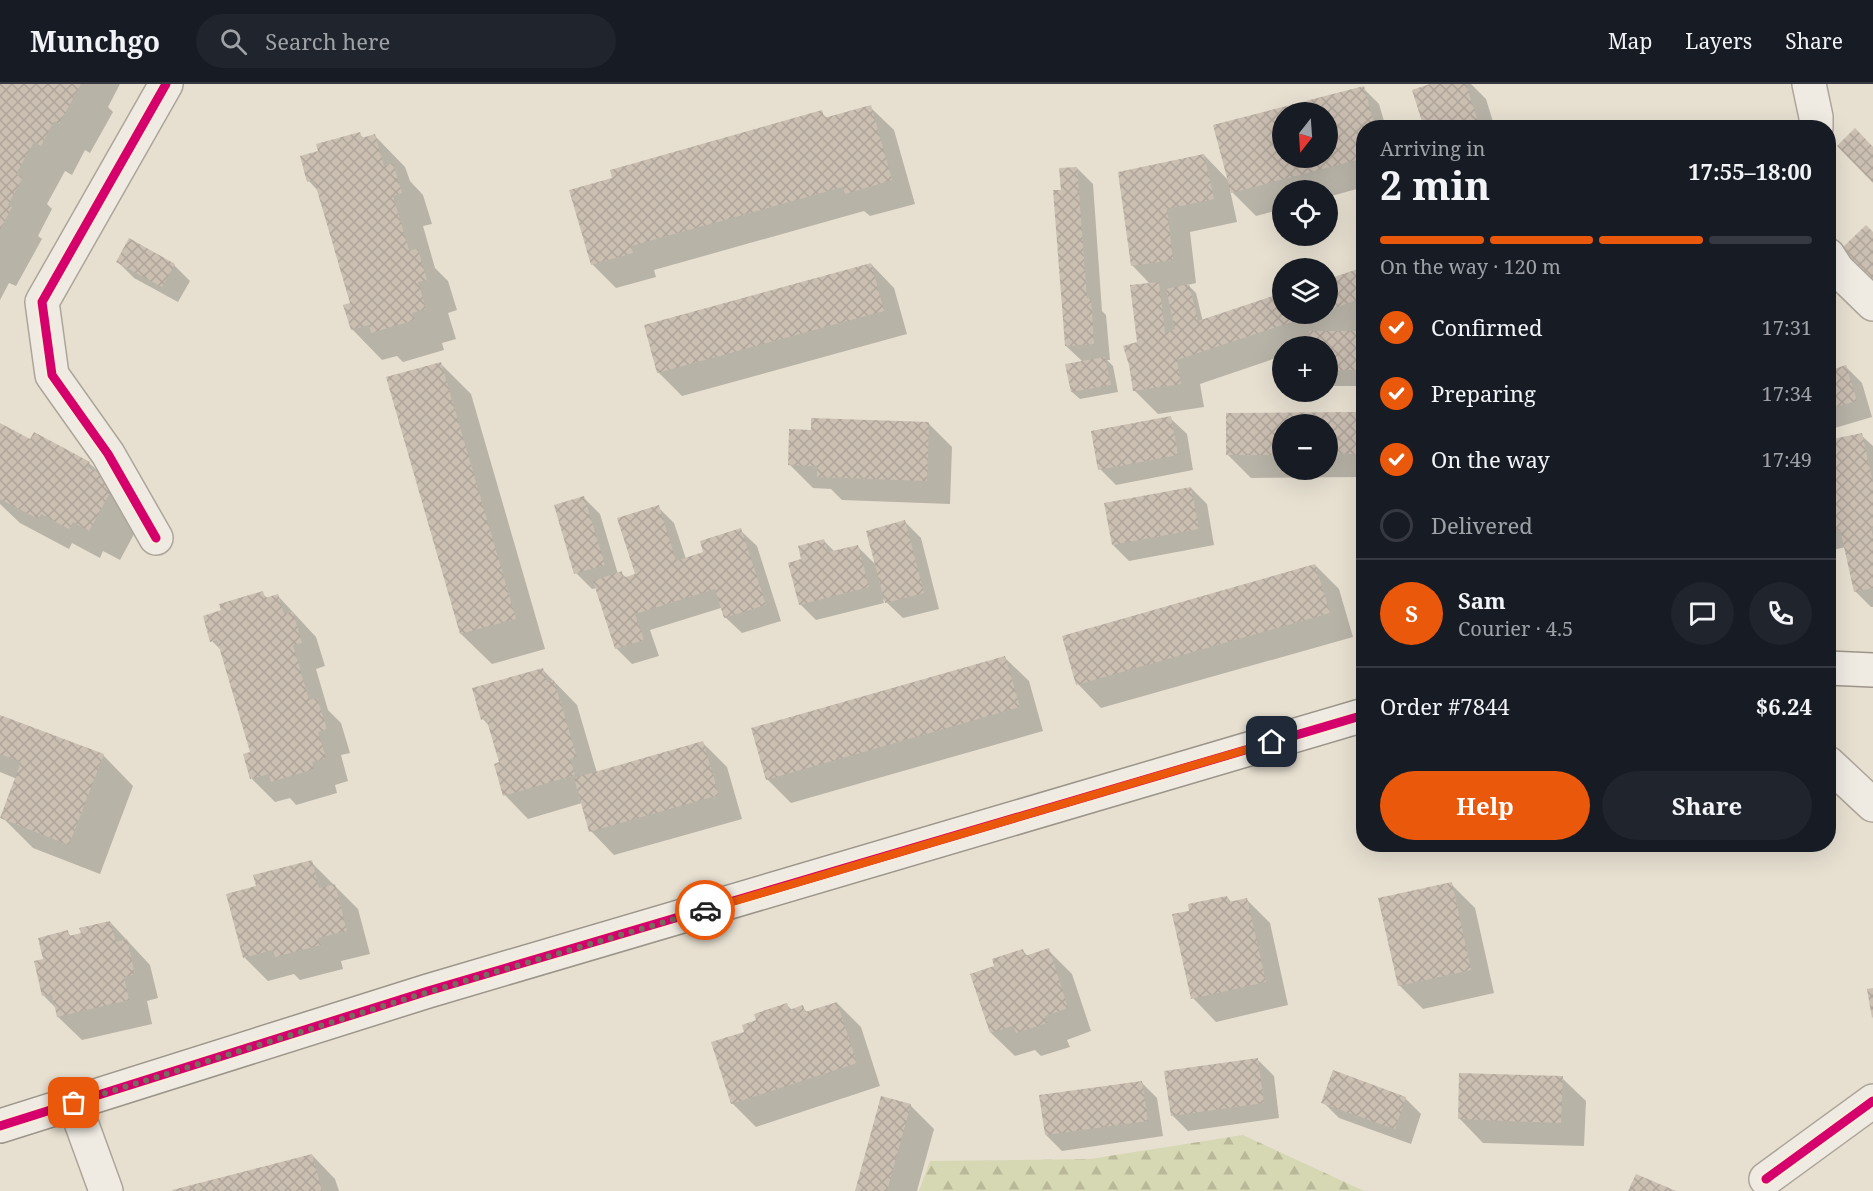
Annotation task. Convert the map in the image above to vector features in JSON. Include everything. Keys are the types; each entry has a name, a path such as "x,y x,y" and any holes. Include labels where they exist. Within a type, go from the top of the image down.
{"street":[{"path":"156,538 108,454 52,375 42,302 166,84"},
{"path":"1809,84 1816,120"},
{"path":"1836,267 1873,304"},
{"path":"1836,668 1873,670"},
{"path":"0,1126 440,988 1356,717"},
{"path":"1836,770 1873,805"},
{"path":"1766,1179 1873,1101"},
{"path":"74,1103 106,1191"}],"green space":[{"path":"1243,1135 1364,1191 919,1191 930,1161 1090,1159"}],"building":[{"path":"0,84 81,84 59,124 54,121 41,146 34,142 16,174 23,177 8,205 12,207 0,230"},
{"path":"1430,84 1466,84 1477,120 1421,120 1412,90"},
{"path":"1364,86 1373,120 1356,120 1356,160 1338,165 1338,102 1302,102"},
{"path":"871,105 892,180 845,194 843,187 631,246 633,253 591,265 569,190 612,178 610,170 822,110 824,118"},
{"path":"1272,110 1272,168 1326,168 1280,180 1272,180 1272,182 1231,193 1213,125"},
{"path":"1855,128 1873,147 1873,183 1837,146"},
{"path":"360,132 362,138 375,134 384,166 393,163 402,193 393,196 409,250 418,249 427,280 418,282 426,309 412,313 415,320 371,333 369,325 351,330 343,305 350,303 314,180 307,182 300,156 318,151 316,144"},
{"path":"1204,154 1214,199 1167,209 1173,260 1131,266 1118,172"},
{"path":"1077,167 1087,298 1091,298 1094,344 1065,346 1053,190 1061,190 1059,168"},
{"path":"1866,225 1873,232 1873,281 1841,249"},
{"path":"129,238 175,264 162,287 116,262"},
{"path":"871,263 884,311 657,373 644,325"},
{"path":"1356,270 1356,301 1338,307 1338,276"},
{"path":"1159,282 1165,333 1175,329 1166,289 1189,284 1198,321 1272,296 1272,324 1286,324 1177,360 1181,384 1133,391 1123,346 1137,342 1130,285"},
{"path":"1309,331 1356,331 1356,370 1338,370 1338,336 1309,336"},
{"path":"1105,357 1111,385 1071,392 1065,364"},
{"path":"441,362 516,619 460,634 386,377"},
{"path":"1846,365 1857,401 1836,407 1836,368"},
{"path":"1356,412 1356,454 1338,454 1338,414 1272,414 1272,455 1226,455 1226,413"},
{"path":"1171,416 1178,455 1098,470 1091,431"},
{"path":"811,418 929,422 927,481 817,477 817,466 788,465 789,429 811,430"},
{"path":"0,423 30,439 34,432 90,462 87,467 116,482 89,531 73,522 69,529 41,514 38,519 0,499"},
{"path":"1862,433 1873,483 1873,527 1871,528 1873,588 1854,592 1840,529 1836,530 1836,438"},
{"path":"1191,487 1199,529 1112,545 1104,503"},
{"path":"584,496 605,565 574,574 554,505"},
{"path":"659,505 676,561 703,552 700,541 741,528 766,605 724,618 715,589 635,614 644,640 615,649 593,581 622,571 623,578 635,574 617,518"},
{"path":"905,520 924,593 885,603 866,531"},
{"path":"824,539 828,552 858,545 869,587 799,605 788,563 801,559 798,546"},
{"path":"1315,564 1330,613 1076,685 1062,636"},
{"path":"263,591 265,598 278,594 284,614 293,612 302,643 293,645 309,700 317,698 327,729 318,732 326,758 312,762 314,769 271,782 269,774 250,779 243,754 250,752 217,640 210,642 203,616 221,610 219,604"},
{"path":"1005,656 1020,707 766,780 751,728"},
{"path":"543,668 547,682 554,680 577,758 570,759 575,775 503,796 494,764 499,762 486,718 481,720 472,688"},
{"path":"0,715 104,754 69,845 0,818 21,762 0,754"},
{"path":"703,741 719,795 589,832 574,778"},
{"path":"312,860 319,888 335,884 347,931 318,938 321,945 275,957 273,950 243,958 226,894 256,886 253,875"},
{"path":"1452,882 1471,970 1398,986 1378,898"},
{"path":"1227,896 1229,902 1247,898 1266,982 1191,999 1172,914 1189,911 1188,904"},
{"path":"110,921 116,942 127,939 135,974 124,977 129,1000 57,1017 52,995 42,996 34,961 43,959 38,938 68,930 69,936 81,933 79,928"},
{"path":"1049,948 1068,1008 1045,1016 1047,1023 1016,1033 1013,1026 990,1033 970,974 994,966 992,959 1023,949 1025,956"},
{"path":"1873,988 1873,1017 1872,1018 1867,989"},
{"path":"837,1002 857,1063 731,1104 711,1042 744,1032 742,1025 756,1020 754,1014 787,1003 789,1010 803,1005 805,1012"},
{"path":"1258,1058 1264,1103 1171,1116 1164,1071"},
{"path":"1333,1070 1406,1097 1395,1129 1321,1103"},
{"path":"1459,1073 1563,1076 1561,1123 1458,1119"},
{"path":"1142,1081 1148,1121 1045,1135 1039,1095"},
{"path":"881,1096 911,1104 887,1191 855,1191"},
{"path":"312,1154 322,1191 172,1190"},
{"path":"1636,1174 1676,1191 1628,1191"}],"cycle path":[{"path":"156,538 108,454 52,375 42,302 166,84"},
{"path":"0,1126 428,991 1356,717"},
{"path":"1766,1179 1873,1101"}],"way so far":[{"path":"74,1103 428,992 705,910"}],"route":[{"path":"705,910 1272,742"}]}
